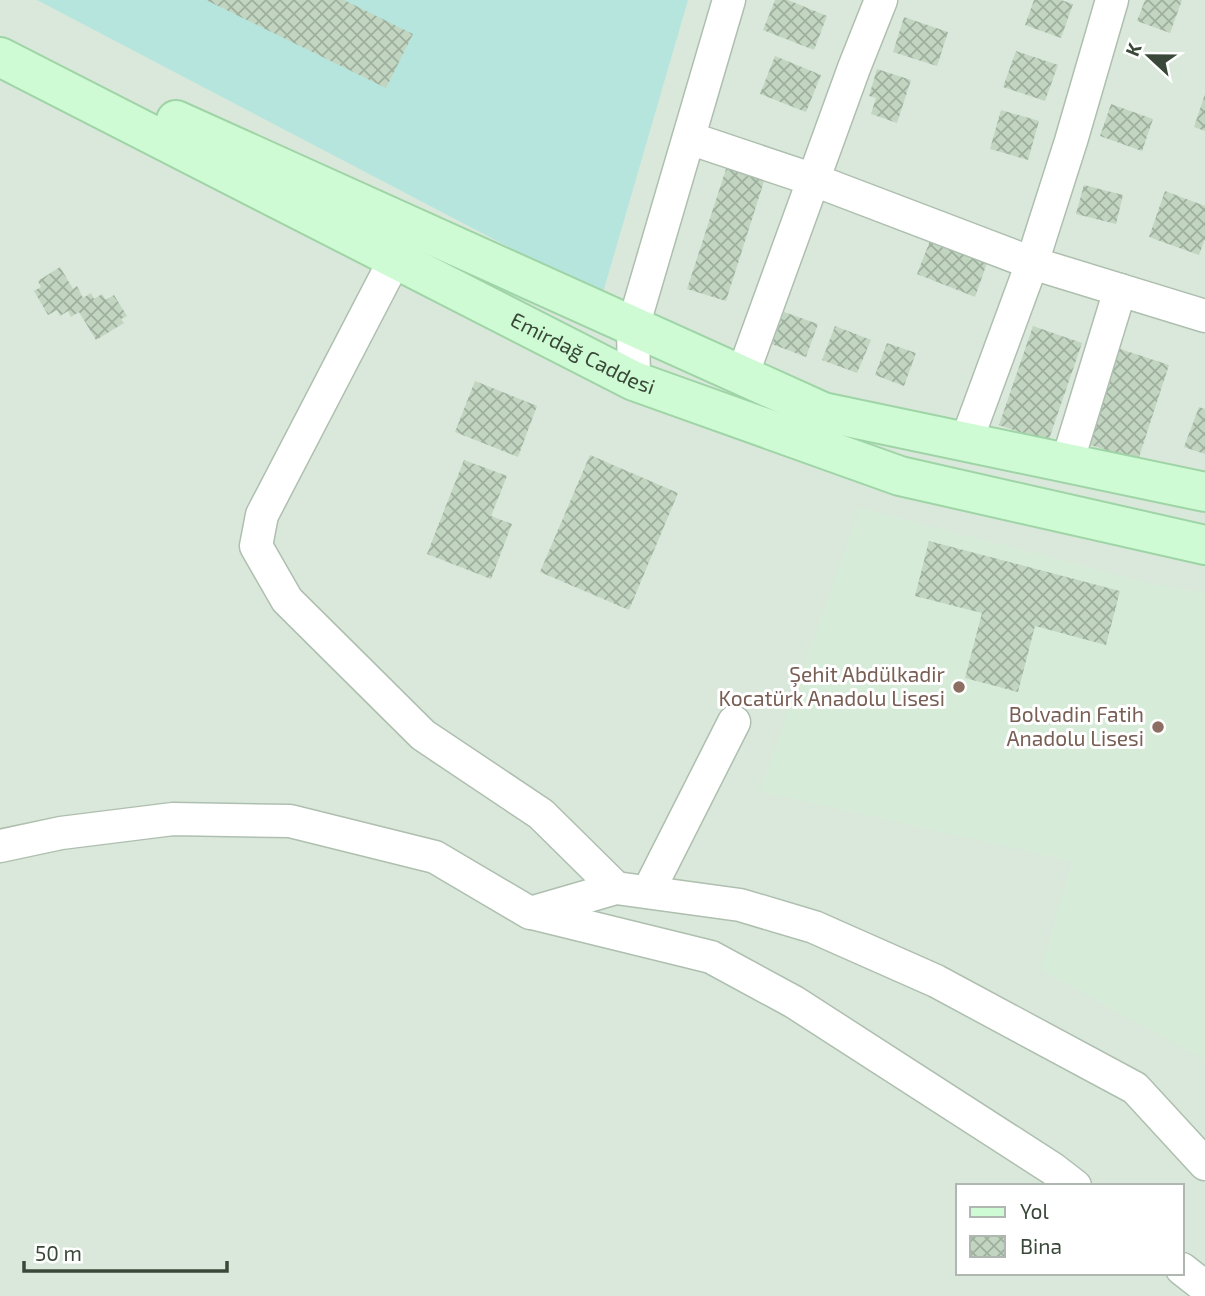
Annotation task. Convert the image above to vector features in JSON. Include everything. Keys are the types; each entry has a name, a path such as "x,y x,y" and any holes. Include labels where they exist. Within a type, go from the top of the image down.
{"main road":[{"name":"Emirdağ Caddesi","path":"0,40 823,412 1205,492"},
{"name":"Emirdağ Caddesi","path":"0,57 634,381 900,476 1205,545"}],"street":[{"path":"634,381 633,327 729,0"},
{"path":"742,376 881,0"},
{"path":"966,442 1032,263 1112,0"},
{"path":"689,138 814,180 1032,263 1204,314"},
{"path":"395,259 262,515 256,546 287,600 423,735 541,814 616,888"},
{"path":"1067,463 1120,290"},
{"path":"648,892 734,722"},
{"path":"0,846 61,833 173,819 290,821 435,857 530,913 711,957 794,1002 1072,1184"},
{"path":"530,913 616,888 740,905 814,927 936,981 1135,1088 1205,1164"},
{"path":"1184,1271 1205,1287"}],"shaded area":[{"path":"0,0 1205,0 1205,1296 0,1296"},
{"path":"37,0 688,0 602,296"},
{"name":"Şehit Abdülkadir Kocatürk Anadolu Lisesi","path":"860,508 1152,584 1205,593 1205,1059 1041,970 1072,861 760,791"}],"building":[{"path":"206,0 344,0 413,34 386,88"},
{"path":"775,0 788,0 827,16 814,50 763,30"},
{"path":"1034,0 1061,0 1073,4 1061,38 1025,25"},
{"path":"1145,0 1182,0 1170,33 1137,21"},
{"path":"904,17 948,32 937,66 893,52"},
{"path":"1016,51 1058,65 1045,101 1003,87"},
{"path":"775,56 821,75 806,112 760,94"},
{"path":"877,69 911,80 897,123 871,114 876,98 869,96"},
{"path":"1205,94 1205,131 1194,127"},
{"path":"1111,104 1153,119 1142,151 1100,136"},
{"path":"1001,110 1039,121 1028,160 990,149"},
{"path":"728,163 766,175 726,301 687,289"},
{"path":"1084,185 1123,195 1116,224 1076,214"},
{"path":"1165,191 1205,206 1205,239 1199,255 1149,237"},
{"path":"930,241 987,263 975,297 917,274"},
{"path":"60,267 73,289 77,286 83,298 91,293 94,299 102,294 106,300 114,295 127,316 121,319 124,323 96,340 79,312 71,317 68,311 60,316 57,310 48,315 34,291 41,287 38,281"},
{"path":"784,312 818,324 806,357 772,344"},
{"path":"835,326 871,340 857,373 822,360"},
{"path":"1033,326 1082,343 1048,442 999,425"},
{"path":"887,343 916,353 904,386 875,375"},
{"path":"1111,346 1169,365 1138,460 1081,442"},
{"path":"475,381 537,406 518,457 455,432"},
{"path":"1199,407 1205,409 1205,454 1184,447"},
{"path":"590,455 678,493 629,610 540,572"},
{"path":"464,460 507,476 491,516 512,524 491,579 427,554"},
{"path":"929,541 1120,591 1106,645 1035,626 1018,692 965,678 982,613 915,596"}],"place":[{"name":"Şehit Abdülkadir Kocatürk Anadolu Lisesi","path":"959,687"},
{"name":"Bolvadin Fatih Anadolu Lisesi","path":"1158,727"}]}
